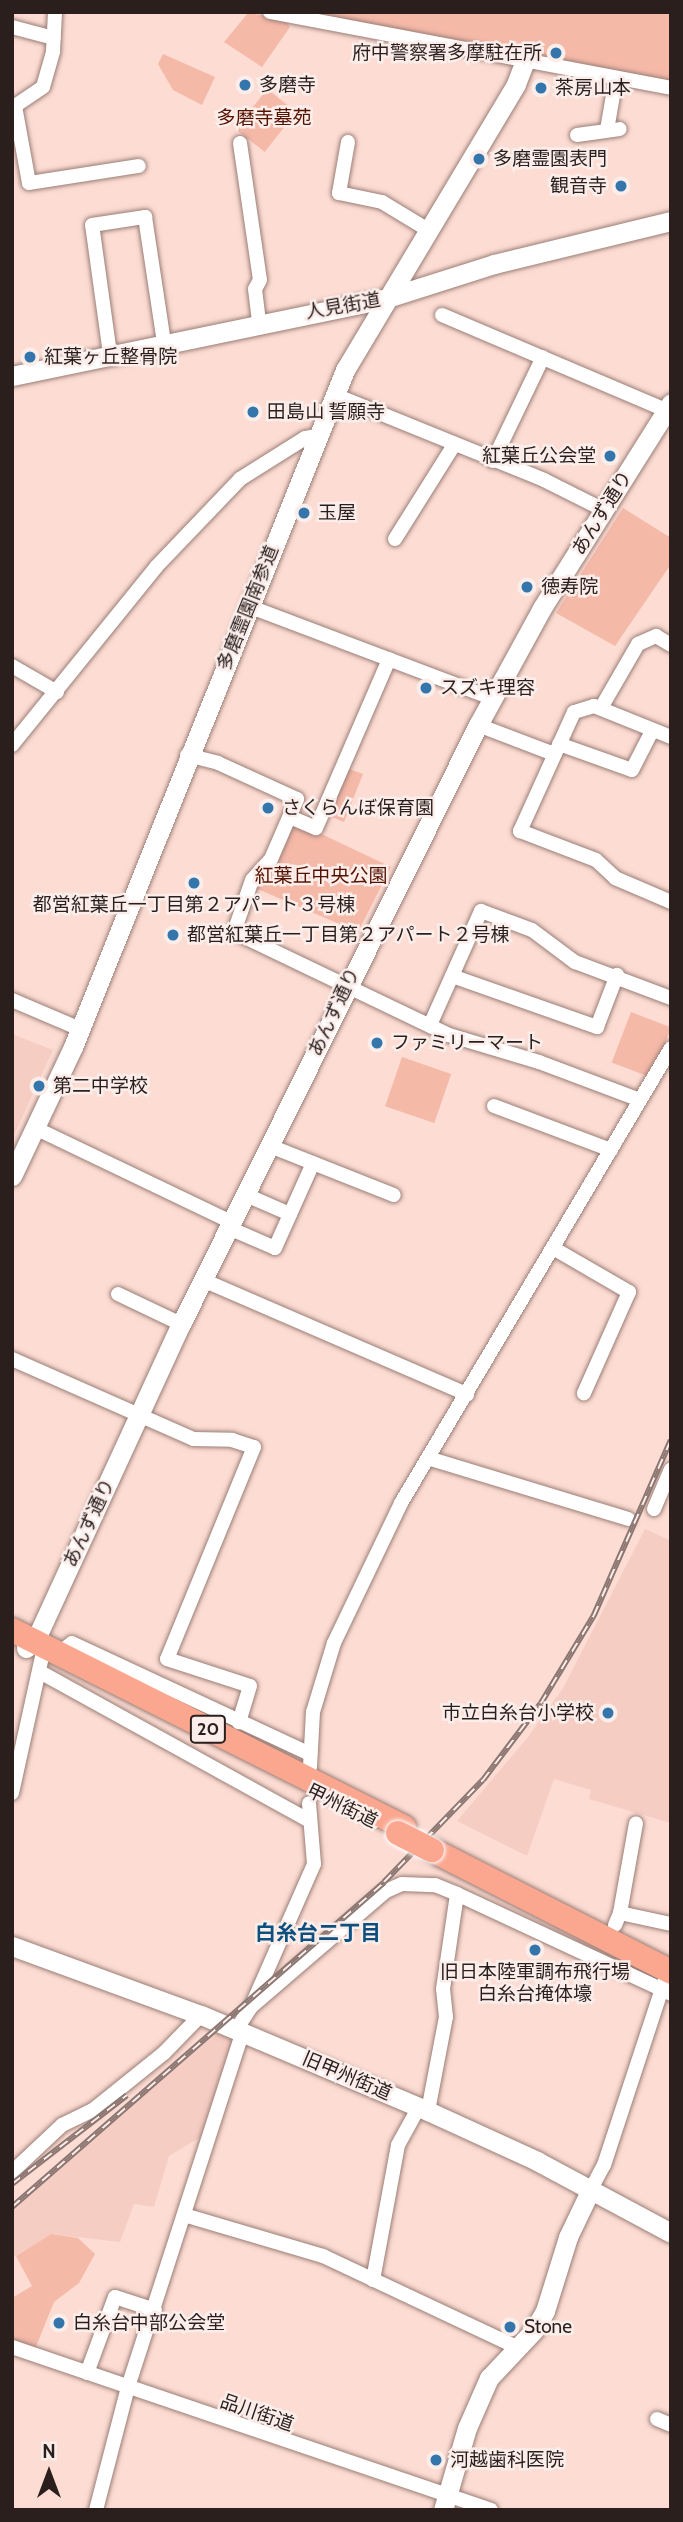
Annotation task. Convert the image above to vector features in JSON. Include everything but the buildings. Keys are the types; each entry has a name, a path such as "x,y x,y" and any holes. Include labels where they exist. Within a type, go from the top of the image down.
{"highway":[{"name":"甲州街道","path":"32,1649 433,1846 668,1980"}],"street":[{"path":"55,12 54,38 43,87 13,107 18,158 29,183 139,166"},
{"path":"270,12 671,88"},
{"path":"12,27 54,38"},
{"name":"多磨霊園南参道","path":"12,1176 80,1029 187,755 335,395 387,298 516,85 525,60"},
{"path":"577,135 613,130 616,78"},
{"path":"348,142 339,192 382,202 428,230"},
{"path":"240,143 260,280 255,289 259,322"},
{"path":"110,354 92,225 145,217 164,342"},
{"name":"人見街道","path":"12,376 259,322 387,298 494,264 671,221"},
{"path":"442,315 668,407"},
{"path":"492,461 543,357"},
{"path":"335,395 604,510"},
{"name":"あんず通り","path":"32,1649 181,1324 345,988 478,725 604,510 668,407"},
{"path":"12,745 156,566 240,479 305,438 320,435"},
{"path":"395,539 454,445"},
{"path":"248,606 492,698"},
{"path":"601,708 638,644 656,636 671,645"},
{"path":"290,817 316,828 389,659"},
{"path":"12,666 57,692"},
{"path":"671,737 601,708 573,712 520,831 596,860 615,878 671,902"},
{"path":"478,725 632,770 652,731"},
{"path":"187,755 218,763 297,799 271,859 252,880 234,932 345,988 430,1025 640,1100"},
{"path":"430,1025 481,911 532,930 575,962 617,975 671,998"},
{"path":"452,976 597,1027 617,975"},
{"path":"12,1000 80,1029"},
{"path":"32,1649 72,1643 239,1722 310,1760 313,1712 334,1643 401,1503 431,1459 671,1048"},
{"path":"495,1106 611,1150"},
{"path":"35,1128 275,1248 313,1163"},
{"path":"270,1146 394,1195"},
{"path":"246,1195 290,1214"},
{"path":"553,1248 629,1292 584,1393"},
{"path":"203,1280 467,1394"},
{"path":"118,1293 181,1324"},
{"path":"12,1359 88,1389 193,1440 232,1440 254,1447 167,1659 250,1686 239,1722"},
{"path":"431,1459 628,1519"},
{"path":"654,1509 671,1469"},
{"path":"12,1793 32,1649"},
{"path":"32,1649 310,1821"},
{"path":"96,2510 128,2387 155,2310 239,2031 314,1864 309,1803"},
{"path":"636,1823 617,1919 671,1924"},
{"path":"251,2007 386,1891 402,1884 435,1885 601,1955 668,1980 604,2165 568,2237 545,2311 534,2330 489,2378 467,2428 445,2502"},
{"path":"373,2280 398,2145 424,2109 446,2017 443,1989 457,1894"},
{"name":"旧甲州街道","path":"12,1946 201,2015 424,2109 671,2233"},
{"path":"12,2172 62,2125 93,2110 164,2053 201,2015"},
{"path":"184,2215 273,2239 373,2280 516,2347"},
{"path":"88,2373 115,2297 155,2310"},
{"name":"品川街道","path":"12,2347 445,2502 491,2510"}],"shaded area":[{"path":"12,1034 53,1050 12,1139"},
{"name":"市立白糸台小学校","path":"645,1529 671,1541 671,1823 589,1799 591,1790 554,1779 527,1856 457,1821 528,1737 563,1688"},
{"path":"215,2030 234,2038 207,2133 169,2156 154,2207 134,2204 120,2242 51,2234 12,2258 12,2211"}],"green space":[{"path":"295,12 671,12 671,82"},
{"path":"248,13 285,19 290,27 262,67 224,42"},
{"name":"多磨寺墓苑","path":"163,54 215,77 202,105 173,90 158,64"},
{"name":"多磨寺墓苑","path":"267,89 296,112 265,152 236,129"},
{"path":"623,508 671,538 671,564 615,646 556,613"},
{"path":"346,768 363,774 344,822 322,813"},
{"name":"紅葉丘中央公園","path":"294,821 391,867 358,932 253,887"},
{"path":"631,1012 671,1027 652,1078 612,1062"},
{"path":"402,1057 451,1074 434,1123 385,1106"},
{"path":"51,2234 78,2238 95,2254 79,2283 54,2302 35,2349 12,2341 12,2298 32,2286 16,2256"}],"railway":[{"path":"12,2207 384,1882 483,1780 541,1703 594,1615 671,1440"},
{"path":"12,2184 127,2095"}],"place":[{"name":"府中警察署多摩駐在所","path":"556,53"},
{"name":"多磨寺","path":"245,85"},
{"name":"茶房山本","path":"541,88"},
{"name":"多磨霊園表門","path":"479,159"},
{"name":"観音寺","path":"621,186"},
{"name":"紅葉ヶ丘整骨院","path":"30,357"},
{"name":"田島山 誓願寺","path":"253,412"},
{"name":"紅葉丘公会堂","path":"610,456"},
{"name":"玉屋","path":"304,513"},
{"name":"徳寿院","path":"527,587"},
{"name":"スズキ理容","path":"426,688"},
{"name":"さくらんぼ保育園","path":"268,808"},
{"name":"都営紅葉丘一丁目第２アパート３号棟","path":"194,883"},
{"name":"都営紅葉丘一丁目第２アパート２号棟","path":"173,935"},
{"name":"ファミリーマート","path":"377,1043"},
{"name":"第二中学校","path":"39,1086"},
{"name":"市立白糸台小学校","path":"608,1713"},
{"name":"旧日本陸軍調布飛行場 白糸台掩体壕","path":"535,1950"},
{"name":"白糸台中部公会堂","path":"59,2323"},
{"name":"Stone","path":"510,2327"},
{"name":"河越歯科医院","path":"436,2460"}],"district":[{"name":"白糸台二丁目","path":"318,1933"}]}
